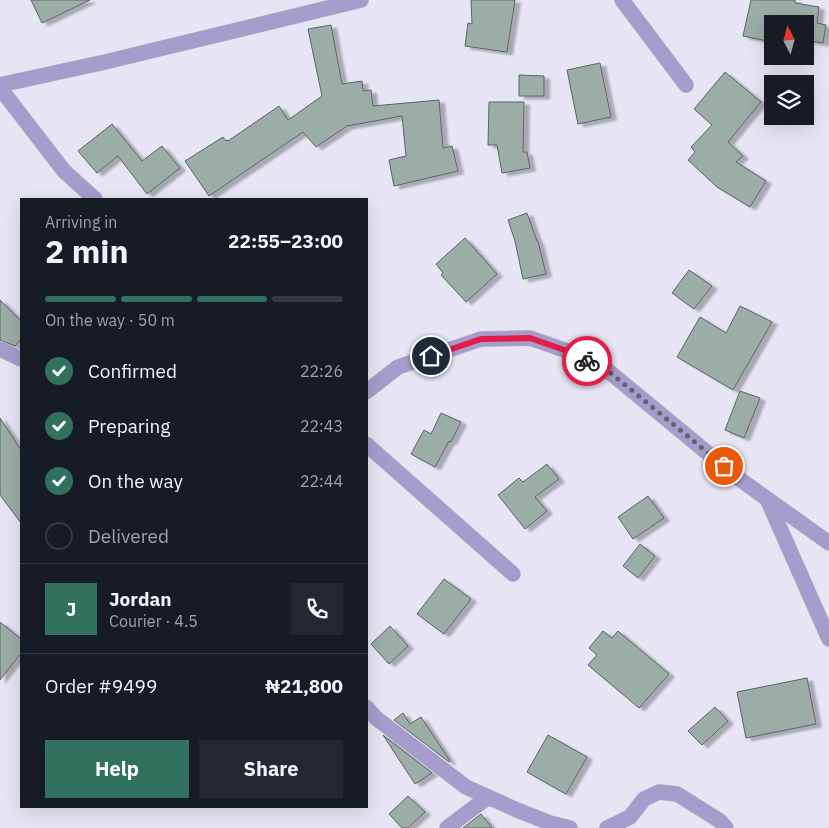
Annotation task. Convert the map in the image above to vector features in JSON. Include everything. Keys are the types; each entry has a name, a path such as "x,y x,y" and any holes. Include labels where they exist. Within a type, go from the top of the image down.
{"street":[{"path":"94,198 64,171 0,86 361,0"},
{"path":"622,0 686,85"},
{"path":"368,390 398,367 481,339 530,338 573,353 607,370 738,478 829,544"},
{"path":"0,349 20,359"},
{"path":"368,446 513,574"},
{"path":"768,500 829,639"},
{"path":"368,709 376,718 466,786 550,824 570,828"},
{"path":"607,828 627,822 644,799 659,792 677,794 720,821 726,828"},
{"path":"447,828 488,797"}],"building":[{"path":"31,0 90,0 42,23"},
{"path":"471,0 515,0 507,52 465,46 468,23 472,24"},
{"path":"751,0 795,0 795,3 819,7 817,23 826,25 823,43 814,42 814,15 764,15 764,40 743,36"},
{"path":"331,25 342,84 362,81 363,91 371,90 373,106 439,100 443,148 452,146 458,171 394,186 389,160 406,156 402,116 347,126 316,147 303,132 209,196 185,161 223,137 228,141 279,106 288,120 322,96 308,29"},
{"path":"600,63 611,117 578,124 567,70"},
{"path":"725,72 761,102 728,142 743,156 736,162 766,181 750,207 717,187 688,160 695,152 691,147 712,125 694,109"},
{"path":"519,75 544,76 544,96 519,96"},
{"path":"489,102 524,102 523,152 527,152 530,168 502,173 497,145 488,145"},
{"path":"112,124 142,161 162,146 180,168 147,194 118,156 97,173 78,151"},
{"path":"527,213 538,241 546,274 523,279 515,241 508,220"},
{"path":"465,238 497,274 466,302 441,275 443,273 436,264"},
{"path":"689,270 712,286 694,309 672,293"},
{"path":"0,300 20,320 20,340 15,346 0,340"},
{"path":"740,306 772,322 733,390 677,357 700,317 726,333"},
{"path":"740,391 760,398 744,438 725,430"},
{"path":"441,413 461,422 435,467 411,454 424,430 431,434"},
{"path":"0,418 20,448 20,522 0,495"},
{"path":"547,464 559,479 535,497 547,511 525,529 498,495 519,478 523,482"},
{"path":"648,496 664,518 633,539 618,517"},
{"path":"640,544 655,556 638,578 623,566"},
{"path":"444,579 471,599 444,634 417,614"},
{"path":"0,622 20,638 20,654 0,680"},
{"path":"390,626 408,646 389,664 371,644"},
{"path":"603,631 612,638 618,631 669,674 639,708 588,665 597,655 589,648"},
{"path":"807,678 816,724 746,738 737,692"},
{"path":"715,707 728,721 702,745 688,731"},
{"path":"403,713 410,724 421,717 449,762 394,720"},
{"path":"383,735 432,773 415,784"},
{"path":"548,735 587,757 566,794 527,772"},
{"path":"408,796 425,812 408,828 402,828 389,814"},
{"path":"481,814 492,828 463,828"}],"way so far":[{"path":"587,361 607,370 724,466"}],"route":[{"path":"431,356 481,339 530,338 573,353 587,361"}]}
